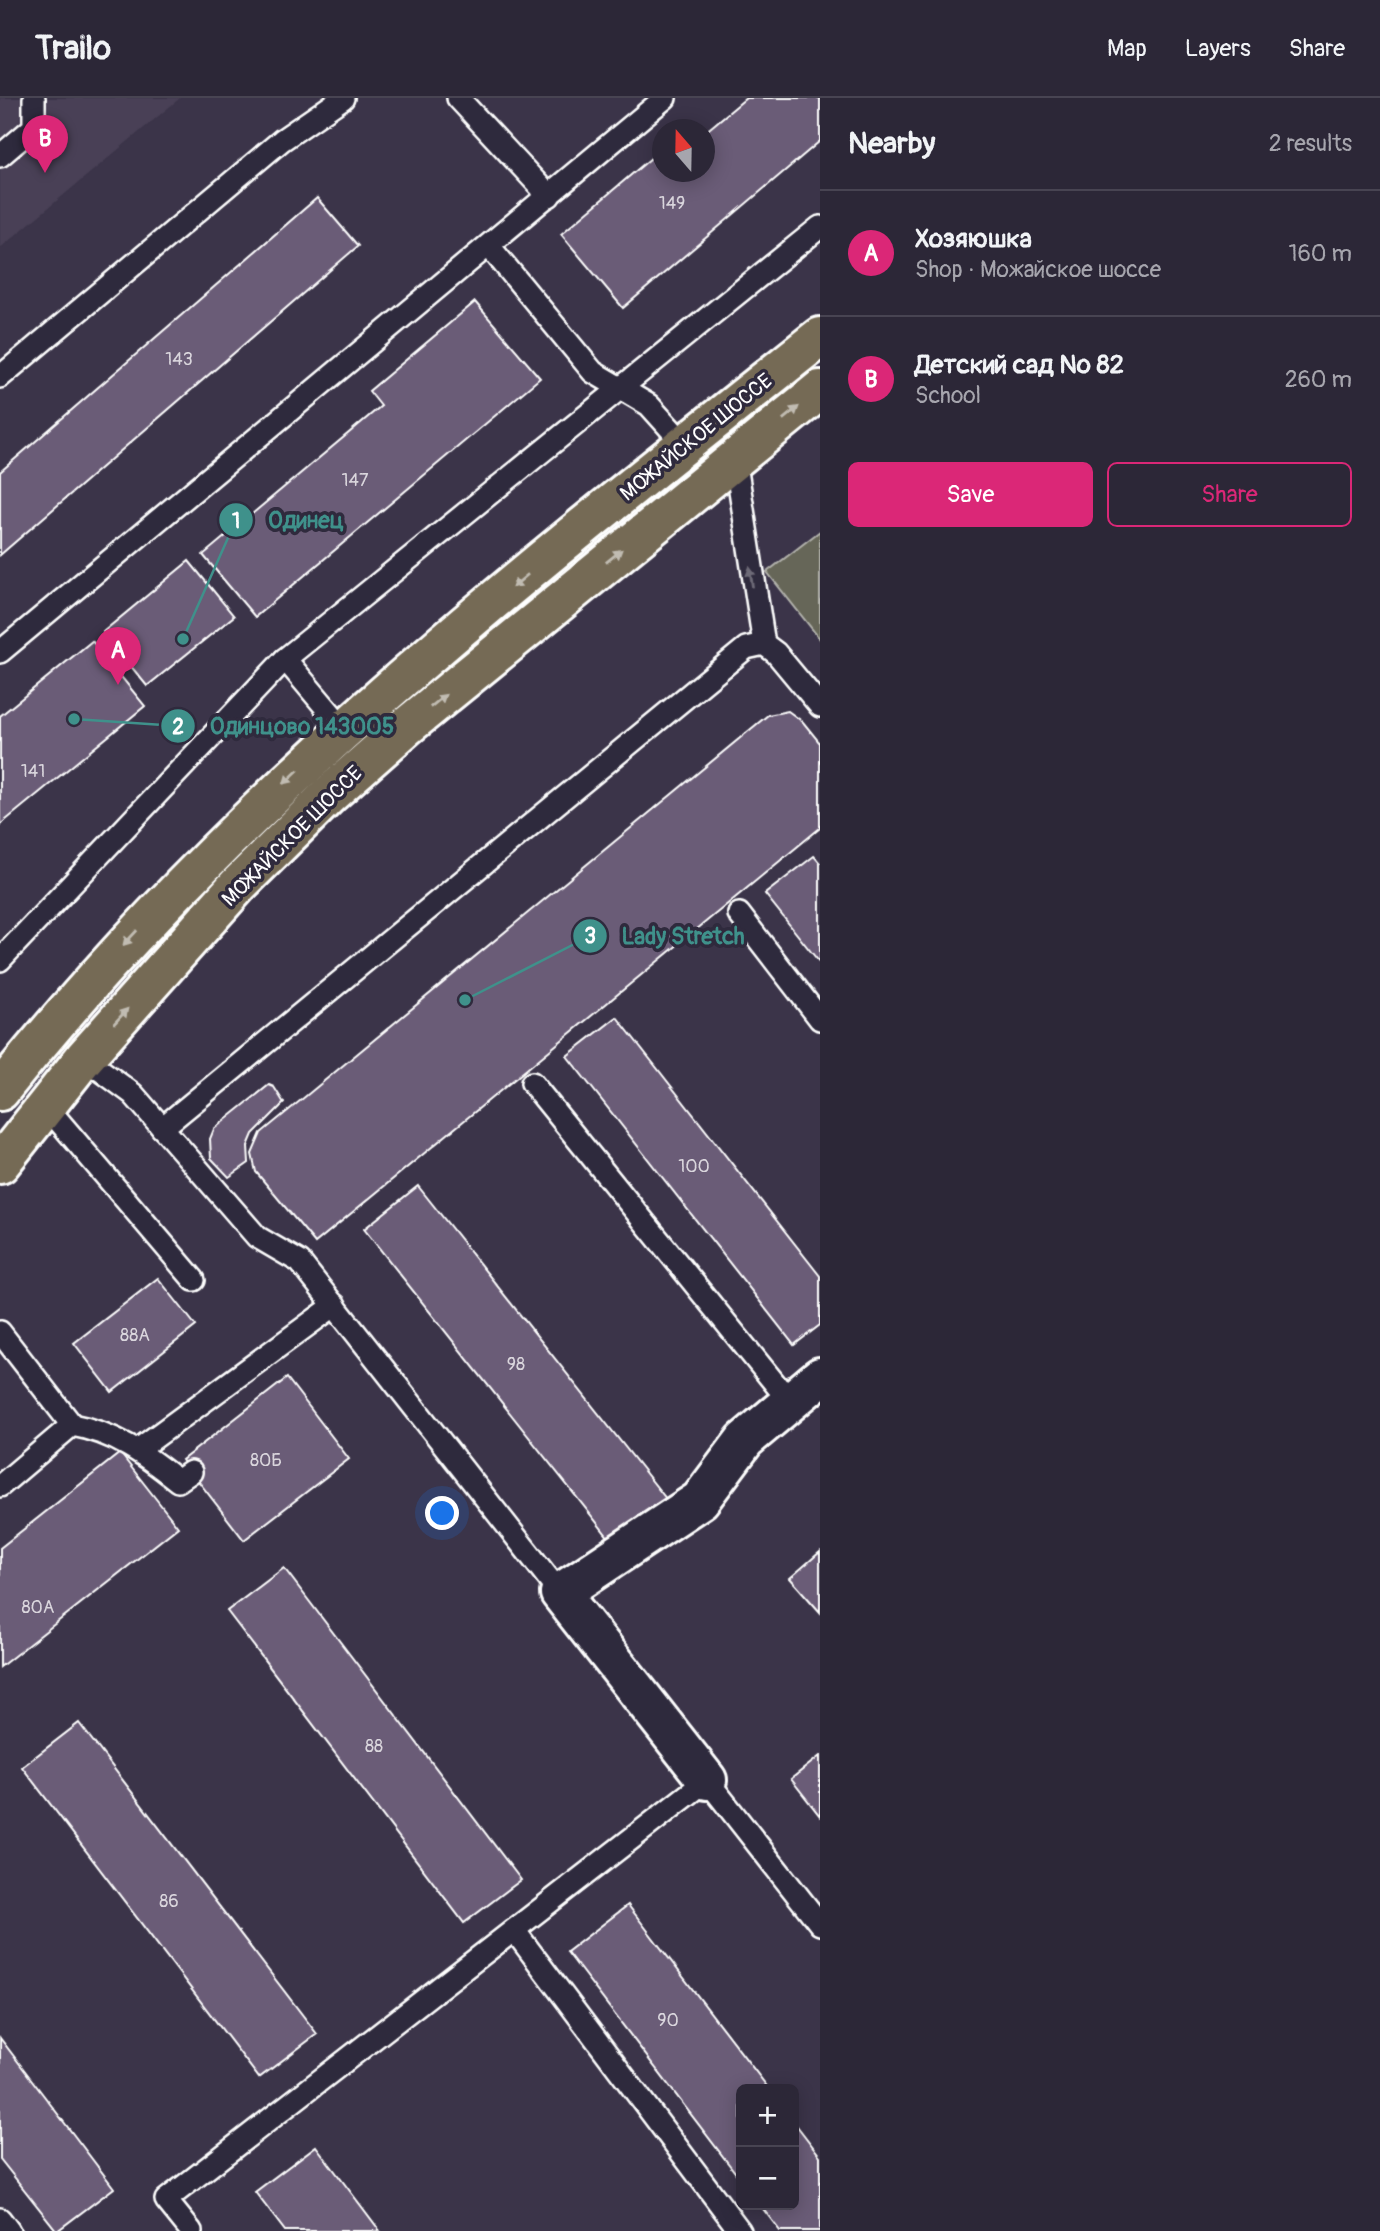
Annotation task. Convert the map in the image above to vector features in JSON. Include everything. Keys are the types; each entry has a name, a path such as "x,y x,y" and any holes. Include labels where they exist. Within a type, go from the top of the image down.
{"main road":[{"name":"МОЖАЙСКОЕ ШОССЕ","path":"0,1091 127,940 209,855 343,728 820,337"},
{"name":"МОЖАЙСКОЕ ШОССЕ","path":"0,1164 84,1058 238,885 329,795 406,727 820,390"}],"street":[{"path":"707,1780 560,1593 700,1500 745,1440 820,1377"}],"lane":[{"path":"0,156 34,127 34,98"},
{"path":"0,377 282,140 343,98"},
{"path":"458,98 549,196"},
{"path":"0,652 665,98"},
{"path":"0,960 285,659 820,227"},
{"path":"489,246 593,372 649,405 685,445"},
{"path":"735,458 764,644 776,653 820,706"},
{"path":"162,1128 746,648 764,644"},
{"path":"285,659 343,728"},
{"path":"739,914 820,1019"},
{"path":"84,1058 133,1094 257,1237 300,1262 560,1593"},
{"path":"532,1083 790,1402"},
{"path":"46,1105 194,1280"},
{"path":"139,1449 335,1305"},
{"path":"0,1332 72,1424 101,1430 139,1449 178,1481 191,1472"},
{"path":"0,1486 72,1424"},
{"path":"191,2231 166,2200 707,1780 820,1924"},
{"path":"514,1930 740,2231"},
{"path":"0,2219 9,2231"}],"shaded area":[{"path":"0,98 180,98 0,248"}],"green space":[{"path":"820,531 820,639 767,572"}],"building":[{"path":"746,98 820,98 820,141 623,308 561,234 652,157 652,182 715,182 715,124"},
{"path":"317,198 358,246 0,555 0,472"},
{"path":"475,302 540,378 255,617 203,555 381,406 369,391"},
{"path":"189,561 234,616 147,686 103,632"},
{"path":"92,641 145,706 0,825 0,716"},
{"path":"788,711 803,722 820,743 820,828 315,1243 256,1172 252,1154 261,1133 768,715"},
{"path":"814,856 820,863 820,963 765,894"},
{"path":"617,1017 820,1276 820,1325 794,1345 567,1056"},
{"path":"269,1085 274,1087 284,1103 253,1134 248,1146 249,1163 229,1177 211,1158 210,1139 214,1129"},
{"path":"418,1186 667,1500 613,1543 364,1229"},
{"path":"158,1278 196,1326 112,1392 74,1343"},
{"path":"287,1378 349,1459 244,1540 182,1460"},
{"path":"120,1453 178,1527 0,1667 0,1548"},
{"path":"820,1552 820,1612 790,1578"},
{"path":"284,1568 521,1880 464,1923 227,1611"},
{"path":"79,1723 317,2034 259,2078 22,1767"},
{"path":"820,1756 820,1816 791,1779"},
{"path":"628,1905 765,2084 736,2084 736,2173 567,1952"},
{"path":"0,2038 114,2188 57,2231 0,2159"},
{"path":"799,2129 820,2156 820,2231 780,2231 764,2210 799,2210"},
{"path":"316,2146 380,2231 285,2231 255,2192"}],"place":[{"name":"Детский сад № 82","path":"45,173"},
{"name":"Одинец","path":"183,639"},
{"name":"Хозяюшка","path":"118,685"},
{"name":"Одинцово 143005","path":"74,719"},
{"name":"Lady Stretch","path":"465,1000"}]}
